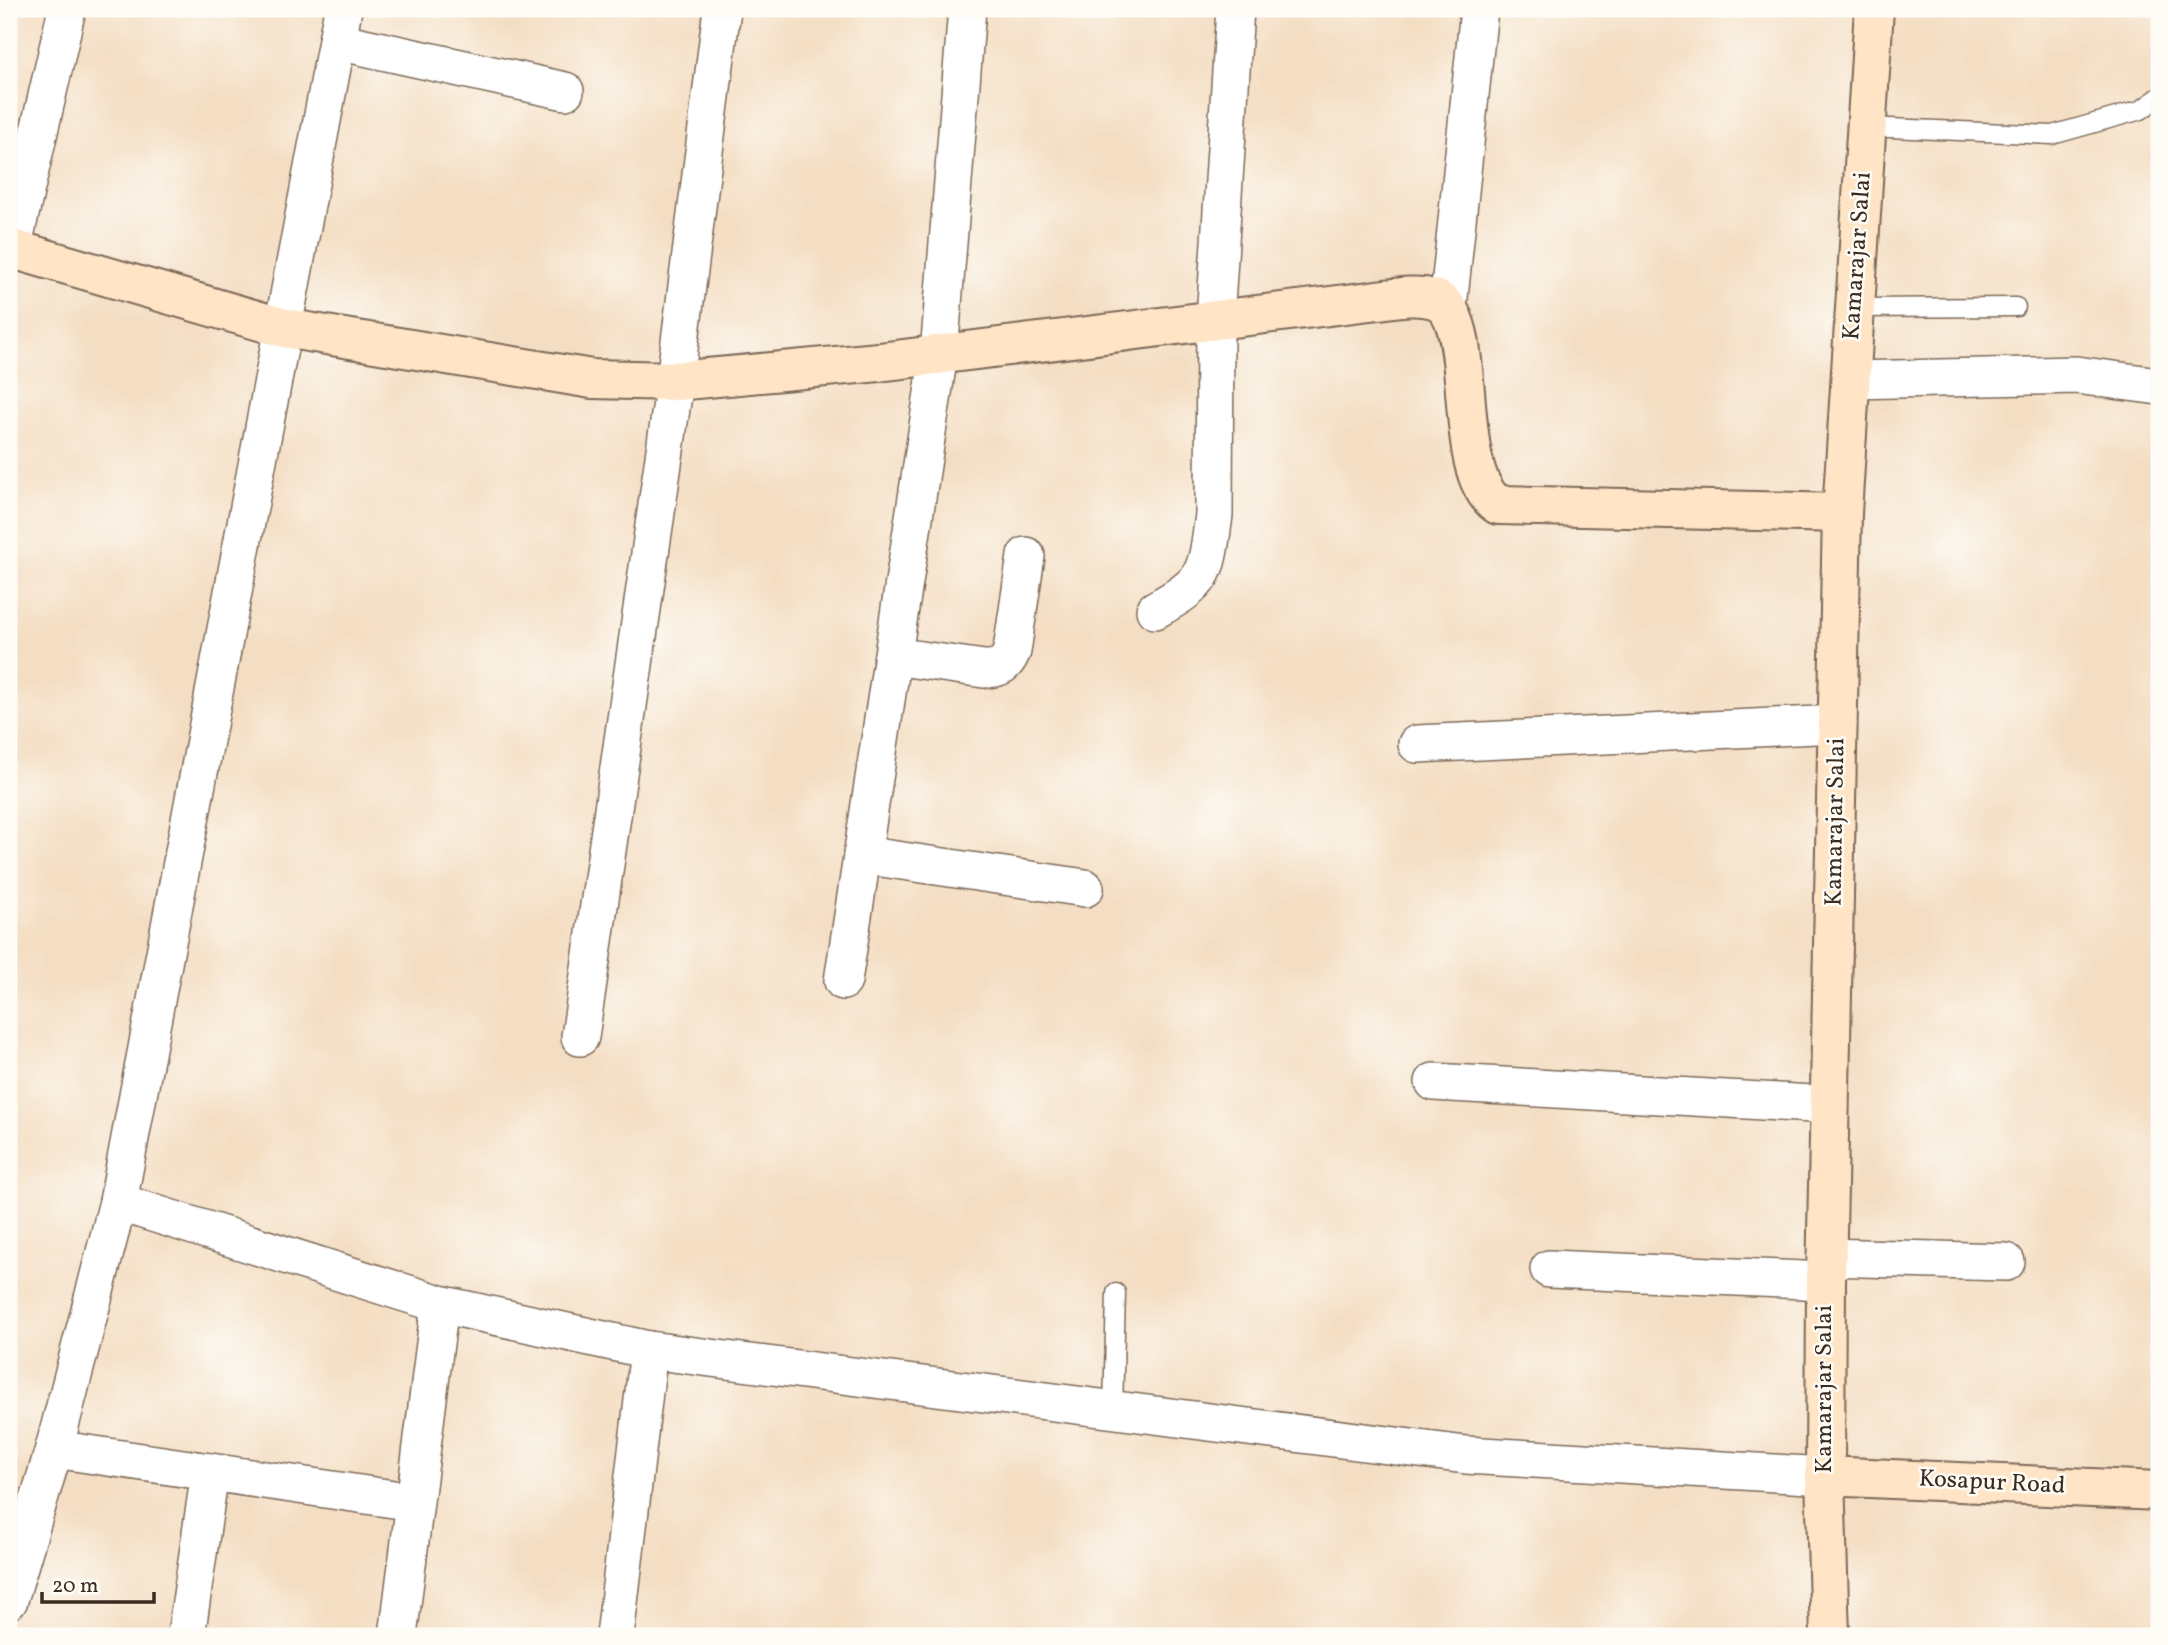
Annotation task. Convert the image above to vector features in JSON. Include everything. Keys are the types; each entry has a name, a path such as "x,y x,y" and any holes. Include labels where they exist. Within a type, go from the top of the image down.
{"street":[{"path":"66,9 10,249 284,328 592,379 675,381 939,354 1412,297 1435,299 1448,307"},
{"path":"580,1037 675,381 722,9"},
{"path":"843,981 939,354 967,9"},
{"path":"1155,610 1190,591 1204,571 1210,542 1213,515 1215,320 1236,9"},
{"path":"1479,9 1448,307 1457,328 1473,460 1479,485 1486,497 1498,505 1842,513"},
{"name":"Kamarajar Salai","path":"1830,1636 1825,1476 1826,1269 1842,513 1874,9"},
{"path":"9,1600 54,1449 118,1202 340,25 565,90"},
{"path":"1850,380 2076,375 2159,386"},
{"path":"892,656 984,669 996,669 1007,663 1012,651 1026,556"},
{"path":"1418,744 1838,724"},
{"path":"862,855 1085,888"},
{"path":"1434,1082 1830,1105"},
{"path":"118,1202 440,1304 649,1350 932,1384 1113,1411 1466,1455 1825,1476"},
{"path":"1549,1269 1826,1269 2006,1262"},
{"path":"398,1636 440,1304"},
{"path":"615,1636 649,1350"},
{"path":"54,1449 414,1502"},
{"path":"186,1636 210,1472"},
{"name":"Kosapur Road","path":"1825,1476 2159,1491"}],"lane":[{"path":"1866,127 2052,135 2141,110 2159,97"},
{"path":"1855,308 2016,307"},
{"path":"1113,1411 1116,1293"}]}
